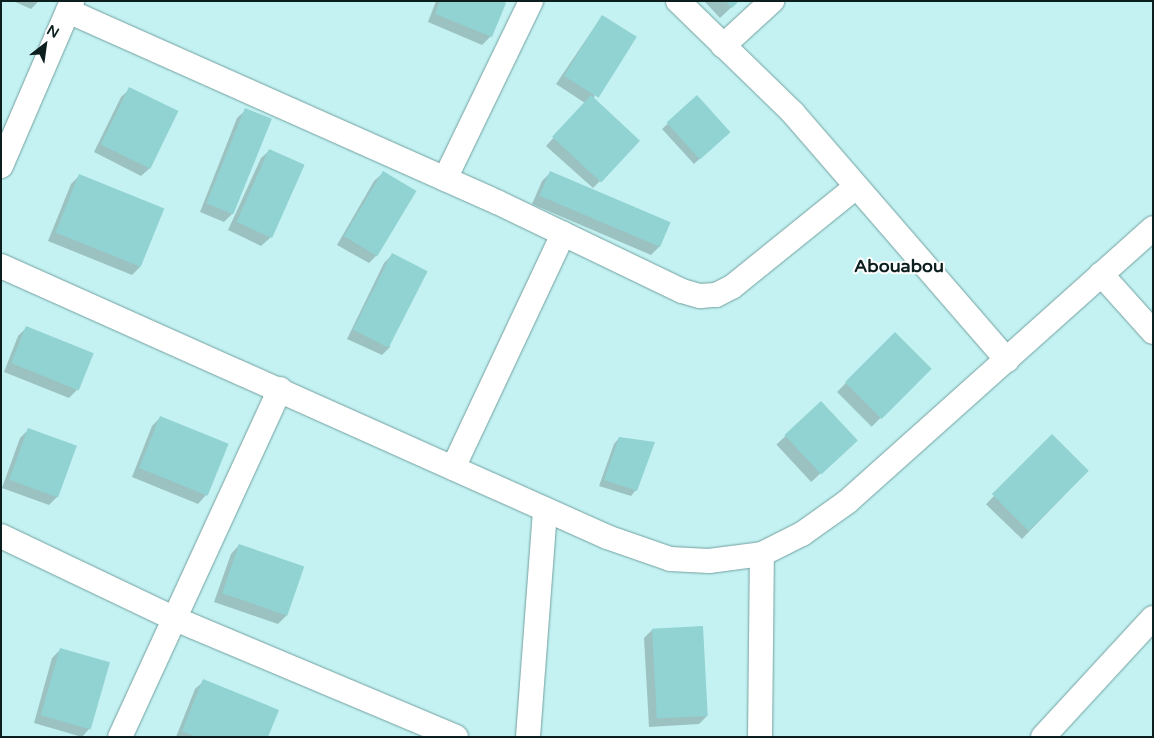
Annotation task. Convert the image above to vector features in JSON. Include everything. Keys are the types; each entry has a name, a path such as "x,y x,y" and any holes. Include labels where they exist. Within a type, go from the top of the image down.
{"street":[{"path":"445,179 531,1"},
{"path":"678,1 793,113 1007,360"},
{"path":"723,46 772,1"},
{"path":"1,166 70,6 682,291 700,296 716,295 732,287 856,186"},
{"path":"1,266 280,389 607,537 670,559 709,561 762,554 802,534 847,502 1153,228"},
{"path":"453,468 563,234"},
{"path":"1101,274 1153,332"},
{"path":"120,737 173,618 280,389"},
{"path":"528,737 545,510"},
{"path":"1,536 173,618 456,737"},
{"path":"760,737 762,554"},
{"path":"1043,737 1153,618"}],"building":[{"path":"440,1 503,1 506,3 492,37 435,14"},
{"path":"725,1 739,1 732,8"},
{"path":"602,15 637,37 599,98 564,76"},
{"path":"129,87 178,111 150,169 101,145"},
{"path":"591,95 640,141 601,182 552,137"},
{"path":"697,95 730,132 700,160 667,122"},
{"path":"245,108 272,119 233,214 206,203"},
{"path":"269,149 305,165 272,238 236,222"},
{"path":"383,171 416,191 377,256 344,236"},
{"path":"550,171 671,222 660,247 539,196"},
{"path":"79,174 164,208 141,267 55,232"},
{"path":"392,253 428,271 389,348 353,330"},
{"path":"26,326 94,353 79,390 11,363"},
{"path":"895,332 932,369 882,419 845,382"},
{"path":"821,401 858,440 821,475 784,435"},
{"path":"160,416 229,444 208,496 139,468"},
{"path":"28,428 77,446 58,497 9,480"},
{"path":"1052,434 1089,471 1029,531 992,494"},
{"path":"619,437 655,442 637,491 604,480"},
{"path":"239,544 304,566 287,616 222,593"},
{"path":"703,626 708,716 657,719 652,629"},
{"path":"60,648 110,662 91,730 41,715"},
{"path":"203,679 279,710 268,737 196,737 182,731"}],"district":[{"name":"Abouabou","path":"899,266"}]}
